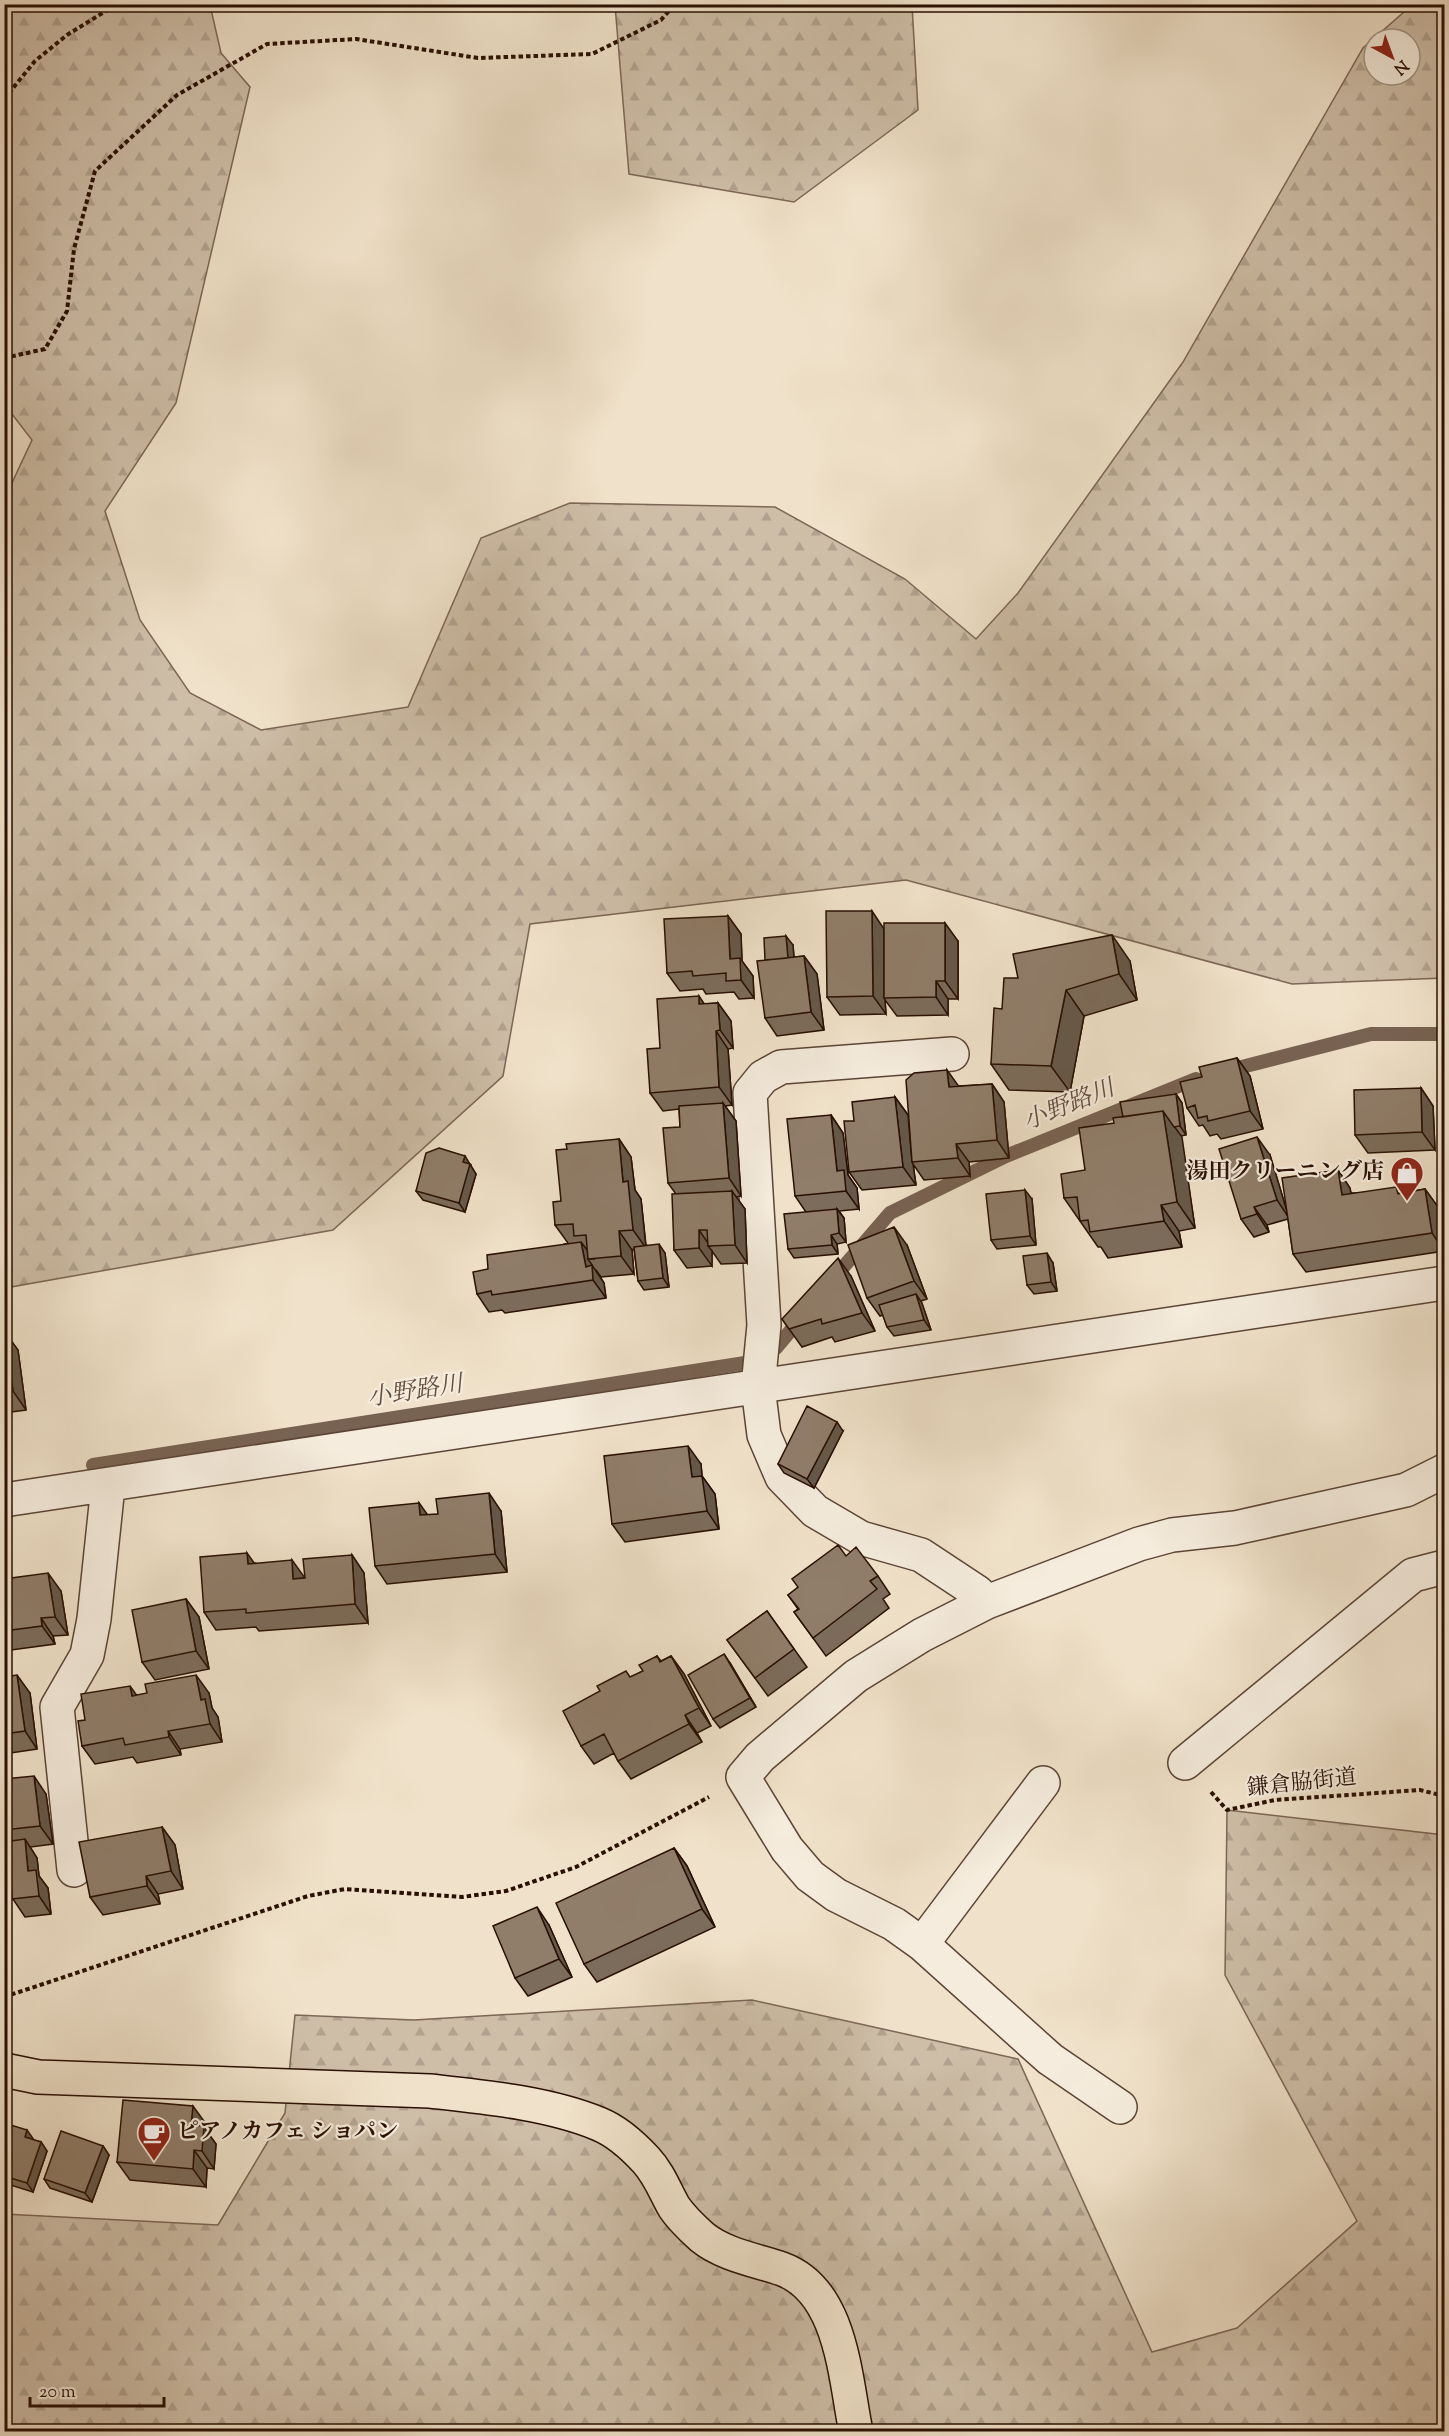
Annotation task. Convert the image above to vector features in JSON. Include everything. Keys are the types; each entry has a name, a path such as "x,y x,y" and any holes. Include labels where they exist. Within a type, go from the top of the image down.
{"main road":[{"path":"4,2070 38,2077 430,2091 490,2098 557,2112 602,2125 638,2151 652,2167 675,2208 704,2239 719,2248 786,2270 802,2279 814,2291 823,2303 832,2325 855,2432"}],"street":[{"path":"952,1054 781,1067 763,1077 750,1093 764,1325 758,1387 764,1435 782,1477 815,1511 861,1538 921,1555 977,1592 987,1602"},
{"path":"4,1500 1444,1283"},
{"path":"1120,2107 1050,2059 922,1944 894,1923 836,1895 810,1876 787,1849 743,1777 760,1757 856,1676 922,1635 987,1602 1139,1544 1172,1535 1235,1528 1383,1496 1406,1490 1444,1471"},
{"path":"74,1870 57,1707 87,1655 94,1619 108,1485"},
{"path":"1185,1762 1413,1575 1444,1568"},
{"path":"922,1944 1043,1783"}],"path":[{"path":"4,99 35,61 67,36 117,4"},
{"path":"4,358 45,349 67,311 74,249 95,171 177,95 267,44 356,39 478,58 592,54 661,20 675,4"},
{"name":"鎌倉脇街道","path":"1185,1762 1227,1810 1275,1800 1420,1790 1444,1796"},
{"path":"4,1997 308,1896 345,1889 462,1897 506,1891 576,1867 743,1777"}],"green space":[{"path":"5,5 210,5 221,53 250,87 176,403 105,511 140,620 190,693 261,730 408,707 481,538 570,503 775,507 905,579 976,639 1018,593 1183,362 1362,50 1362,87 1422,87 1422,27 1387,27 1412,5 1444,5 1444,978 1292,984 906,880 530,924 503,1076 333,1230 5,1288 4,500 32,440 5,405"},
{"path":"615,5 912,5 918,110 794,202 629,174"},
{"path":"1227,1810 1444,1835 1444,2431 5,2431 4,2214 218,2225 285,2113 295,2015 414,2020 752,2000 1018,2059 1152,2352 1237,2328 1357,2221 1225,1975"}],"building":[{"path":"826,911 872,911 873,996 827,997"},
{"path":"728,916 730,959 740,958 741,980 726,981 726,973 693,976 692,971 667,973 664,919"},
{"path":"884,923 945,923 945,981 936,981 936,997 884,998"},
{"path":"1112,935 1119,974 1066,990 1051,1066 991,1064 994,1008 1002,1009 1004,978 1018,978 1013,954"},
{"path":"786,936 788,958 765,960 764,938"},
{"path":"804,956 811,1012 765,1018 757,961"},
{"path":"699,996 699,1004 718,1003 720,1030 716,1031 719,1087 650,1093 647,1049 660,1048 657,999"},
{"path":"1237,1058 1250,1111 1208,1121 1207,1116 1198,1118 1195,1105 1187,1108 1180,1082 1202,1077 1199,1067"},
{"path":"947,1070 949,1087 992,1084 997,1140 956,1144 958,1158 912,1162 906,1080 914,1073"},
{"path":"1421,1088 1422,1132 1355,1135 1354,1090"},
{"path":"1176,1094 1180,1126 1174,1127 1163,1111 1123,1117 1120,1102"},
{"path":"895,1097 903,1167 849,1172 844,1121 854,1121 852,1102"},
{"path":"723,1103 729,1178 668,1183 663,1128 680,1127 679,1106"},
{"path":"1163,1111 1177,1202 1161,1205 1164,1221 1090,1232 1088,1220 1080,1221 1077,1197 1064,1198 1061,1174 1085,1170 1079,1128 1114,1123 1113,1118"},
{"path":"831,1115 837,1171 844,1170 846,1191 795,1196 787,1119"},
{"path":"1257,1137 1277,1200 1254,1207 1257,1214 1241,1219 1219,1149"},
{"path":"619,1139 623,1182 628,1181 633,1230 619,1231 621,1256 588,1259 586,1235 574,1236 573,1224 555,1225 553,1202 561,1201 556,1150 567,1149 566,1144"},
{"path":"439,1148 465,1156 463,1162 470,1164 459,1203 416,1191 426,1153"},
{"path":"1338,1170 1342,1195 1396,1187 1398,1194 1425,1189 1432,1233 1293,1254 1282,1178"},
{"path":"1025,1190 1030,1236 991,1240 986,1194"},
{"path":"732,1191 735,1245 708,1246 707,1230 699,1230 699,1248 674,1250 672,1194"},
{"path":"837,1209 839,1233 831,1235 832,1245 788,1249 784,1214"},
{"path":"894,1227 914,1281 867,1298 848,1245"},
{"path":"581,1242 586,1267 592,1265 593,1280 492,1295 491,1291 477,1294 473,1272 488,1269 487,1255"},
{"path":"659,1244 663,1278 638,1281 634,1247"},
{"path":"1047,1253 1051,1282 1027,1285 1023,1256"},
{"path":"838,1258 862,1313 822,1324 821,1319 789,1329 782,1319"},
{"path":"916,1294 924,1320 887,1327 879,1305"},
{"path":"4,1332 13,1391 4,1393"},
{"path":"807,1406 837,1422 807,1479 778,1464"},
{"path":"688,1446 692,1477 702,1476 707,1511 612,1524 604,1456"},
{"path":"489,1493 495,1554 375,1566 369,1508 419,1503 420,1515 438,1514 436,1499"},
{"path":"838,1545 846,1556 856,1547 878,1576 870,1581 877,1589 813,1638 794,1612 799,1609 788,1595 798,1587 792,1579"},
{"path":"247,1553 248,1564 292,1560 293,1579 305,1578 303,1559 352,1555 355,1604 246,1613 246,1609 204,1612 200,1557"},
{"path":"48,1573 55,1617 41,1618 42,1626 4,1631 4,1579"},
{"path":"186,1599 196,1651 142,1662 132,1610"},
{"path":"767,1611 794,1649 755,1678 727,1640"},
{"path":"724,1654 750,1698 713,1719 688,1675"},
{"path":"657,1656 660,1662 671,1656 699,1708 685,1715 689,1724 618,1761 604,1734 581,1746 563,1711 600,1691 597,1686 626,1671 630,1677 643,1671 639,1665"},
{"path":"17,1675 25,1731 4,1734 4,1677"},
{"path":"196,1675 201,1700 205,1699 210,1724 168,1731 169,1737 125,1745 123,1738 82,1746 78,1721 85,1720 81,1694 130,1686 132,1696 147,1693 145,1684"},
{"path":"34,1776 40,1826 4,1830 4,1779"},
{"path":"162,1827 171,1871 146,1876 147,1886 90,1897 79,1842"},
{"path":"25,1839 28,1871 36,1870 39,1896 12,1899 11,1880 4,1881 4,1842"},
{"path":"674,1848 702,1909 584,1964 556,1903"},
{"path":"537,1907 559,1959 515,1978 493,1926"},
{"path":"123,2100 193,2106 191,2125 204,2126 202,2151 194,2150 193,2169 117,2162"},
{"path":"4,2123 27,2130 25,2137 41,2142 27,2183 4,2176"},
{"path":"61,2131 103,2146 85,2193 44,2179"}],"waterway":[{"name":"小野路川","path":"1226,1071 1371,1034 1444,1034"},
{"name":"小野路川","path":"833,1279 890,1213 1006,1156 1196,1079"},
{"name":"小野路川","path":"776,1348 802,1317"},
{"name":"小野路川","path":"93,1465 745,1363"}],"place":[{"name":"湯田クリーニング店","path":"1407,1202"},
{"name":"ピアノカフェ ショパン","path":"154,2162"}]}
